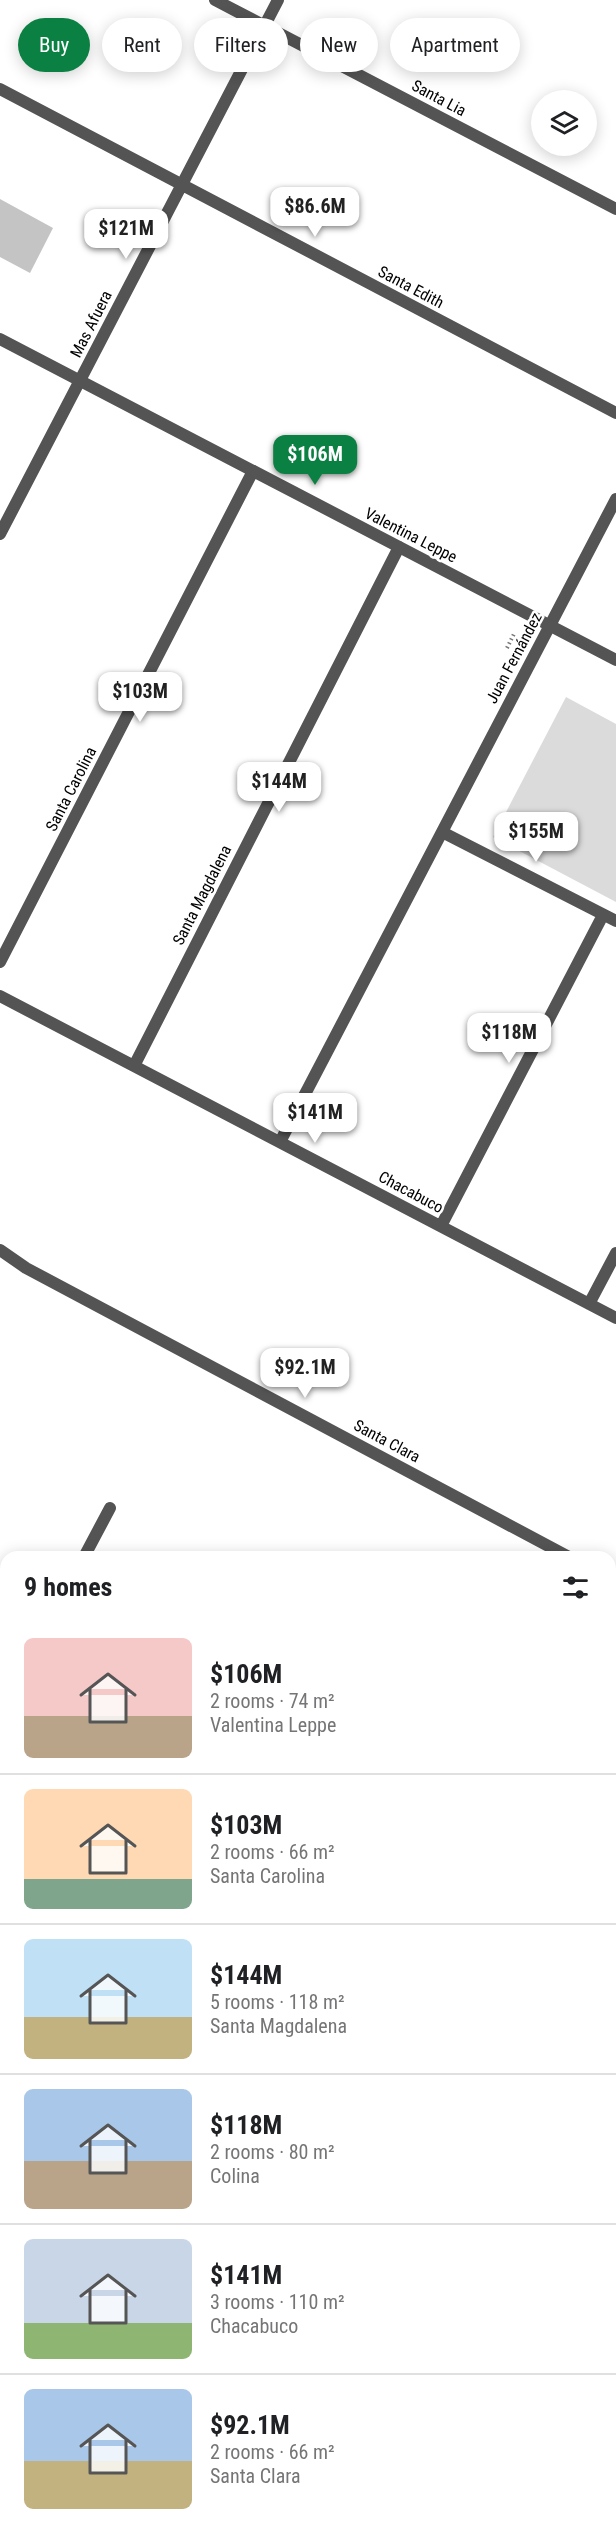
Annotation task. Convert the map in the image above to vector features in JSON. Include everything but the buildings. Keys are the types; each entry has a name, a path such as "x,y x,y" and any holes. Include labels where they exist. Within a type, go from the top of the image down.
{"street":[{"name":"Santa Lia","path":"215,0 250,18"},
{"name":"Mas Afuera","path":"269,18 278,0"},
{"name":"Santa Lia","path":"288,38 616,209"},
{"name":"Mas Afuera","path":"0,534 241,72"},
{"name":"Santa Edith","path":"0,89 616,413"},
{"name":"Valentina Leppe","path":"0,339 616,660"},
{"name":"Santa Carolina","path":"0,962 253,471"},
{"name":"Juan Fernández","path":"280,1142 616,499"},
{"name":"Santa Magdalena","path":"134,1066 399,547"},
{"path":"442,832 616,921"},
{"path":"441,1226 603,915"},
{"name":"Chacabuco","path":"0,996 616,1317"},
{"name":"Santa Clara","path":"0,1250 26,1268 558,1551"},
{"path":"589,1304 616,1253"},
{"path":"87,1551 110,1508"}],"shaded area":[{"path":"566,697 616,724 616,902 493,837"}]}
